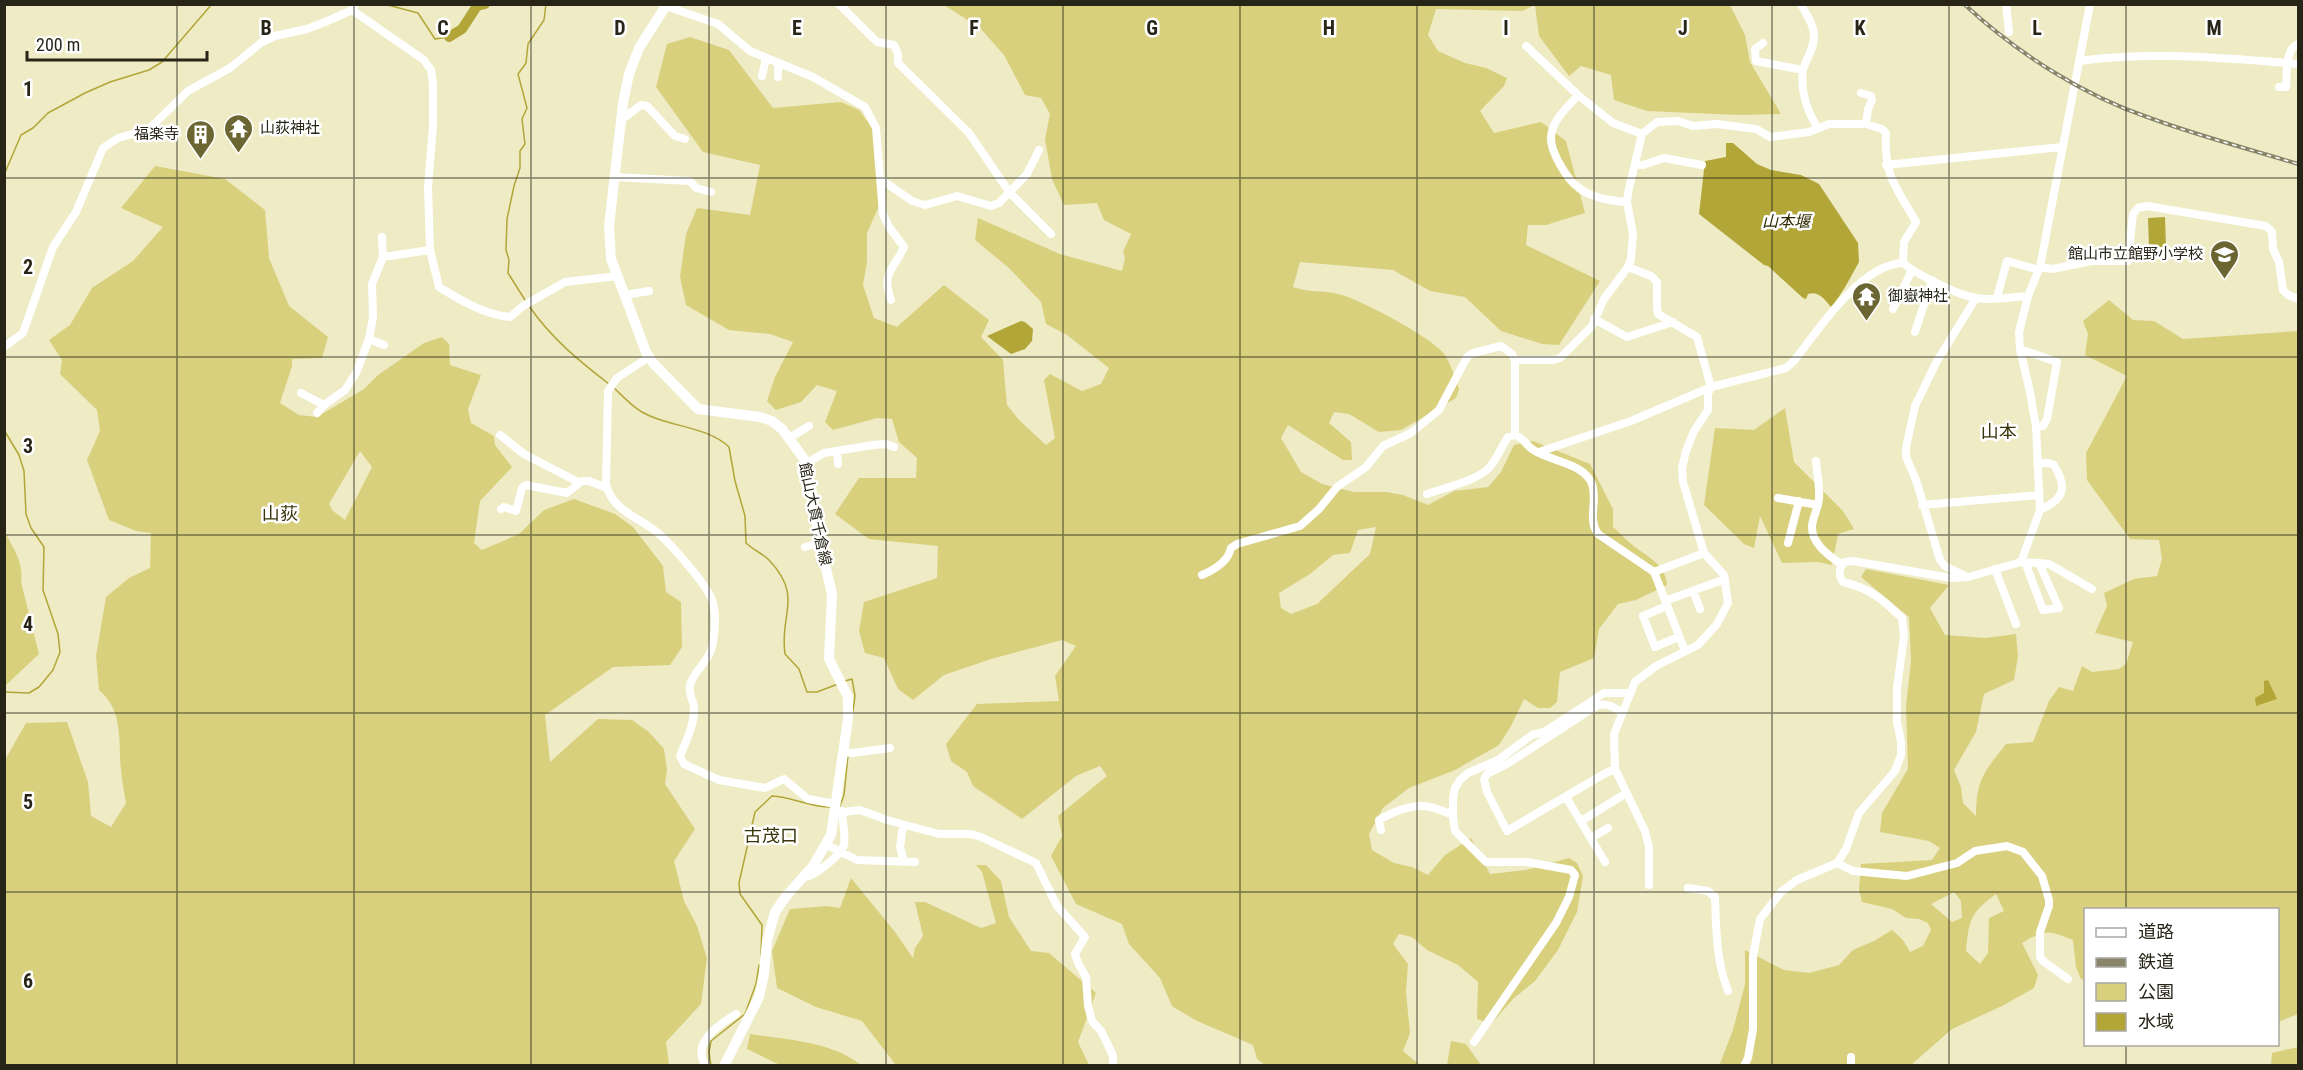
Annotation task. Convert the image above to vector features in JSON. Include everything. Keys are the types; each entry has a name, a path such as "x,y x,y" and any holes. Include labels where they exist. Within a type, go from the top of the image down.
{"main road":[{"name":"館山大貫千倉線","path":"666,5 635,57 625,89 609,238 611,259 642,344 649,357 698,408 766,419 777,425 807,463 831,594 829,659 847,692 849,706 848,752 838,809 827,845 813,866 775,912 767,941 759,997 724,1065"}],"street":[{"path":"1801,4 1814,34 1812,48 1803,69 1803,88 1809,116 1818,128"},
{"path":"2006,4 2009,32"},
{"path":"2039,562 2059,608 2043,610 2023,562 2040,510 2036,427 2020,349 2019,332 2028,296 2039,268 2090,4"},
{"path":"666,5 717,24 750,51 813,77 865,107 876,128 885,218 904,247 887,275 886,284 891,300"},
{"path":"844,6 877,42 894,45 898,54 898,63 969,133 1010,193 1051,234"},
{"path":"4,347 23,333 53,247 76,212 103,148 118,138 148,130 182,96 230,68 262,42 275,36 307,29 354,7 424,60 431,70 434,120 428,186 430,250 439,287 497,316 510,317 523,306 565,282 618,276"},
{"path":"1763,43 1755,49 1756,61 1803,69"},
{"path":"2279,87 2286,87 2290,52 2293,46 2298,44"},
{"path":"1526,46 1613,123 1642,134"},
{"path":"2079,61 2120,57 2211,57 2298,64"},
{"path":"762,76 766,58"},
{"path":"778,63 778,77"},
{"path":"1861,93 1871,96 1872,100 1866,124"},
{"path":"1578,94 1557,119 1551,135 1555,158 1577,188 1614,201 1627,202"},
{"path":"621,120 641,105 647,106 675,136 685,139"},
{"path":"1515,360 1560,358 1592,326 1604,299 1628,267 1631,259 1633,234 1627,202 1642,134 1664,120 1678,121 1693,126 1717,124 1756,129 1770,137 1809,132 1829,124 1866,124 1882,129 1886,133 1886,165 1893,184 1916,222 1904,242 1903,263"},
{"path":"1886,165 2062,147"},
{"path":"882,180 912,201 925,205 957,196 991,206 999,203 1027,174 1039,150"},
{"path":"1635,164 1643,165 1664,158 1702,165"},
{"path":"615,177 690,182 696,188 711,192"},
{"path":"1997,297 2007,261 2053,269 2091,261 2128,261 2133,214 2138,208 2147,206 2266,226 2272,232 2273,249 2279,262 2283,290 2298,299"},
{"path":"317,413 345,390 356,373 369,339 374,317 372,284 383,257 382,237"},
{"path":"383,257 430,250"},
{"path":"1903,263 1911,270 1976,298 2028,296"},
{"path":"1539,452 1631,421 1711,387 1786,368 1855,287 1886,266 1903,263"},
{"path":"1628,267 1651,276 1657,282 1658,314 1697,337 1711,387 1708,394 1708,410 1689,442 1682,468 1683,482 1704,553 1725,579 1728,603 1724,614 1698,645 1645,673 1635,682 1614,734 1615,770 1645,831 1649,847 1649,885"},
{"path":"1893,309 1911,270"},
{"path":"1915,332 1932,280"},
{"path":"625,295 649,291"},
{"path":"1968,578 1945,566 1940,560 1916,480 1906,457 1906,448 1915,406 1937,361 1976,298"},
{"path":"1594,319 1627,337 1673,322"},
{"path":"369,339 384,345"},
{"path":"1202,575 1217,568 1230,554 1231,548 1237,544 1300,526 1337,488 1366,467 1383,446 1411,433 1439,410 1467,357 1473,353 1501,346 1512,354 1515,360 1515,435"},
{"path":"2020,349 2056,362 2047,419 2043,426 2036,427"},
{"path":"649,357 622,373 613,382 609,391 607,488 623,512 661,535 702,584 713,602 714,627 711,651 702,668 693,678 689,689 694,708 689,733 680,756 684,764 719,780 753,787 765,788 784,779 808,799 838,809 860,810 903,825 939,834 958,833 981,837 1036,864 1057,906 1085,937 1075,954 1086,977 1088,1006 1092,1021 1101,1031 1108,1045 1113,1056 1113,1065"},
{"path":"301,393 324,405"},
{"path":"789,438 808,426"},
{"path":"500,435 525,454 578,482 589,481 607,488"},
{"path":"1427,494 1477,476 1487,470 1508,437 1515,435 1525,440 1533,450 1581,471 1589,478 1593,486 1593,526 1598,534 1654,572 1685,651"},
{"path":"807,463 824,453 886,444 894,447"},
{"path":"837,452 838,464"},
{"path":"1816,461 1819,491 1812,526 1824,552 1842,565"},
{"path":"2037,463 2054,465 2062,482 2063,492 2058,499 2040,510"},
{"path":"501,509 504,507 516,511 522,488 526,485 567,493 571,492 578,482"},
{"path":"1922,505 2039,495"},
{"path":"1778,498 1818,505"},
{"path":"1788,543 1799,501"},
{"path":"805,547 820,543"},
{"path":"1654,572 1704,553"},
{"path":"1744,1065 1748,1058 1753,1029 1753,956 1760,919 1768,906 1789,886 1809,874 1828,869 1837,863 1846,849 1858,813 1895,771 1901,755 1897,722 1897,688 1904,636 1902,618 1873,592 1843,582 1839,577 1844,562 1853,561 1952,578 1968,578 2023,562 2039,562 2049,564 2092,589"},
{"path":"1995,569 2016,624"},
{"path":"1678,637 1654,647 1643,616 1694,591 1725,579"},
{"path":"1694,591 1700,609"},
{"path":"1474,1042 1556,923 1569,897 1575,875 1571,870 1527,861 1486,862 1455,831 1453,814 1455,788 1468,773 1498,760 1532,735 1544,732 1604,693 1630,693"},
{"path":"1615,770 1507,831 1487,792 1484,779 1487,774 1507,764 1598,705 1611,706 1622,713"},
{"path":"848,752 890,748"},
{"path":"1581,821 1625,794"},
{"path":"1566,796 1605,862"},
{"path":"1381,830 1379,820 1403,809 1427,806 1453,814"},
{"path":"802,877 810,876 820,870 844,845 838,809"},
{"path":"903,825 900,846 904,862"},
{"path":"1591,838 1608,828"},
{"path":"827,845 857,860 915,862"},
{"path":"1837,863 1853,871 1907,876 1957,863 1975,851 2007,846 2023,852 2042,876 2049,900 2040,932 2040,957 2068,979"},
{"path":"1688,888 1708,891 1715,897 1716,942 1722,975 1728,991"},
{"path":"706,1065 703,1061 703,1048 711,1031 736,1014"}],"green space":[{"path":"944,5 1535,5 1522,11 1436,9 1428,35 1438,51 1507,78 1504,86 1480,111 1494,133 1541,122 1566,141 1585,213 1546,225 1528,225 1526,245 1600,281 1559,345 1542,344 1501,331 1465,297 1430,291 1393,270 1300,262 1293,287 1348,297 1427,339 1445,355 1459,389 1456,398 1401,430 1379,432 1349,414 1334,412 1329,423 1351,442 1352,460 1343,460 1288,425 1281,438 1301,472 1322,484 1354,492 1386,492 1403,495 1428,505 1454,491 1488,487 1501,472 1514,445 1533,441 1590,464 1613,509 1613,527 1632,545 1656,562 1666,578 1667,585 1636,600 1618,604 1599,629 1594,658 1560,672 1557,702 1550,708 1538,708 1524,699 1499,745 1455,770 1409,788 1383,808 1369,834 1372,850 1394,863 1412,867 1428,875 1445,855 1471,838 1490,874 1526,870 1569,858 1577,863 1583,876 1577,912 1558,950 1535,981 1513,999 1491,1024 1477,1019 1478,982 1458,965 1427,950 1412,937 1399,934 1393,944 1408,964 1406,992 1410,1033 1403,1051 1420,1065 1265,1065 1257,1059 1253,1045 1195,1020 1172,1006 1160,978 1129,944 1122,924 1076,904 1051,856 1062,836 1058,816 1107,776 1100,766 1076,776 1022,819 973,786 967,772 951,761 946,744 977,704 1059,701 1055,676 1076,646 1062,640 991,659 944,675 913,700 898,689 884,658 865,653 859,631 864,602 937,578 938,546 869,539 835,514 859,478 916,478 917,458 899,442 892,419 877,418 833,430 825,422 837,391 817,385 801,402 776,410 767,401 775,377 793,342 770,334 729,330 686,305 680,277 686,234 697,208 750,215 760,165 703,152 656,87 667,44 690,37 729,50 773,108 841,102 859,110 877,134 880,204 867,233 867,262 863,285 874,318 897,327 944,285 989,320 981,337 1003,360 1007,405 1019,420 1046,445 1055,438 1044,380 1050,374 1082,391 1101,384 1109,368 1067,335 1046,324 1041,302 1009,268 975,240 978,218 1060,254 1122,271 1125,258 1123,252 1131,234 1104,220 1097,203 1064,205 1052,179 1045,139 1050,114 1041,98 1025,95 1004,55 980,28","holes":["1376,527 1370,554 1317,604 1291,614 1281,608 1279,593 1310,574 1333,555 1350,553 1358,530"]},
{"path":"1535,5 1730,5 1745,35 1750,62 1781,114 1739,115 1647,111 1614,100 1611,75 1581,66 1569,76 1539,36"},
{"path":"155,166 225,179 265,210 269,258 289,306 328,337 322,358 292,359 292,366 280,403 299,415 317,417 364,389 378,375 424,343 442,337 449,344 450,365 481,375 468,409 471,423 494,436 495,445 512,467 480,501 474,543 482,550 519,534 544,510 574,499 615,514 633,527 663,566 666,592 681,602 682,647 670,665 613,667 545,715 550,762 598,719 632,720 649,732 664,749 667,770 665,784 695,829 674,861 684,901 697,926 707,958 701,1004 666,1042 669,1065 5,1066 5,760 26,723 67,722 88,782 91,816 111,827 126,803 116,717 113,707 99,690 96,656 106,597 129,578 150,568 151,533 136,531 109,520 87,460 100,431 97,410 60,374 62,360 49,340 70,325 92,288 133,261 163,227 121,208","holes":["360,451 372,467 345,520 333,511 329,504"]},
{"path":"2109,300 2133,320 2154,321 2183,339 2298,331 2298,1014 2279,1022 2279,908 2084,908 2084,980 2081,979 2076,967 2073,940 2047,932 2036,935 2022,943 2038,975 2034,988 1952,1029 1911,1065 1719,1066 1733,1030 1745,984 1745,950 1784,970 1809,973 1839,965 1853,950 1892,930 1903,940 1910,952 1923,946 1931,930 1928,923 1919,919 1906,918 1892,909 1862,902 1859,890 1861,864 1932,860 1940,848 1929,841 1880,832 1882,813 1908,769 1906,706 1911,661 1909,617 1861,577 1866,569 1949,585 1930,608 1945,635 1986,638 2016,634 2018,656 2014,680 1984,694 1976,732 1954,770 1961,787 1963,803 1976,816 1980,785 1987,770 2006,744 2033,742 2049,701 2059,687 2073,691 2082,666 2092,672 2119,669 2126,664 2133,642 2095,633 2107,606 2104,593 2134,579 2157,576 2162,559 2159,540 2130,539 2087,480 2086,453 2127,376 2085,355 2088,334 2083,321","holes":["1954,892 1961,901 1962,918 1952,922 1931,904","1996,894 2004,911 1989,918 1988,953 1980,964 1966,951 1972,918"]},
{"path":"1785,408 1794,462 1843,511 1854,529 1838,534 1832,565 1818,562 1782,563 1760,516 1754,548 1744,544 1704,505 1715,428 1754,430"},
{"path":"4,531 21,568 21,582 39,654 5,686"},
{"path":"976,865 986,865 1001,881 1009,917 1031,951 1049,953 1096,993 1078,1042 1089,1065 896,1065 862,1021 816,1007 777,988 772,951 790,909 827,906 840,908 851,878 913,958 915,948 923,936 915,902 925,902 981,928 996,923 982,872"},
{"path":"750,1034 822,1046 849,1057 861,1065 780,1065 747,1049"},
{"path":"1451,1041 1466,1044 1481,1065 1447,1065"},
{"path":"2298,1047 2298,1065 2271,1065 2272,1053"}],"water":[{"name":"山本堰","path":"1726,143 1733,143 1757,164 1771,170 1801,175 1819,184 1858,243 1859,262 1831,307 1821,296 1815,294 1808,294 1806,299 1803,298 1768,266 1699,214 1705,161 1726,157"},
{"path":"2165,217 2166,247 2149,247 2148,218"},
{"path":"1021,321 1033,329 1032,341 1025,349 1011,354 987,336"},
{"path":"2268,680 2277,699 2256,706 2255,698 2264,693 2264,681"}],"waterway":[{"path":"4,175 21,135 33,128 48,113 85,93 110,82 149,70 162,62 212,4"},
{"path":"384,4 418,13 435,39 449,37"},
{"path":"449,37 462,29 477,6 485,4"},
{"path":"525,300 508,273 507,219 520,168 520,151 525,144 522,119 527,108 518,74 526,63 528,44 544,20 546,4"},
{"path":"529,306 566,348 609,384"},
{"path":"613,387 645,413 712,436 729,447 735,481 745,516 746,543 769,560 779,573 788,595 785,654 799,669 807,692 817,692 838,684"},
{"path":"4,430 19,455 24,471 26,514 31,528 44,547 43,590 58,634 60,652 53,670 39,687 29,693 4,692"},
{"path":"845,681 852,679 855,696 853,711"},
{"path":"840,806 844,795 848,755"},
{"path":"761,955 762,925 740,894 739,883 755,812 772,796 830,807"},
{"path":"711,1066 709,1052 711,1041 745,1014 756,984 759,965"}],"railway":[{"path":"1964,4 2028,56 2075,85 2125,109 2205,137 2298,164"}],"place":[{"name":"山荻神社","path":"239,154"},
{"name":"福楽寺","path":"200,160"},
{"name":"館山市立館野小学校","path":"2224,280"},
{"name":"御嶽神社","path":"1867,322"}],"district":[{"name":"山本","path":"1999,431"},
{"name":"山荻","path":"280,513"},
{"name":"古茂口","path":"771,835"}]}
